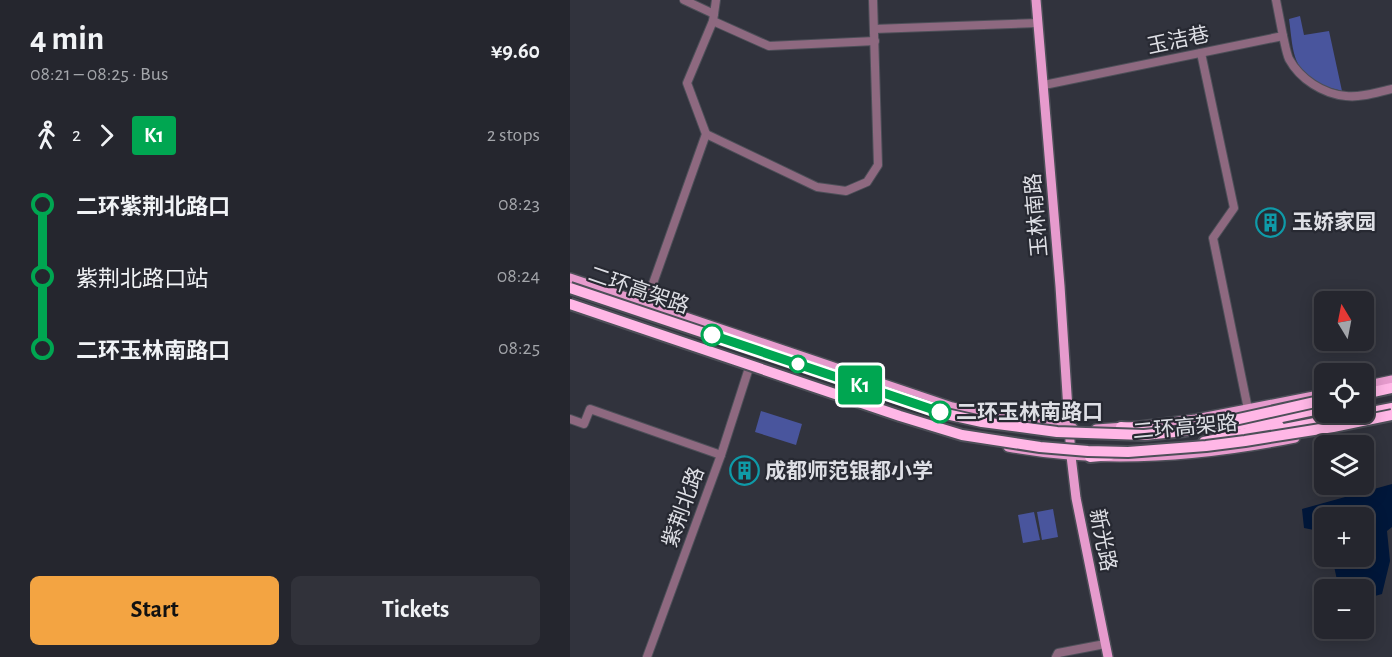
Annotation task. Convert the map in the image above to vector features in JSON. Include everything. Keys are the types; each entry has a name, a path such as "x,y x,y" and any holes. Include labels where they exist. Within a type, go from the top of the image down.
{"highway":[{"name":"二环高架路","path":"570,288 946,414 982,422 1057,432 1144,435 1185,431 1314,403"},
{"name":"二环高架路","path":"570,304 962,435 1040,447 1128,452 1206,446 1392,417"},
{"path":"1374,391 1392,387"},
{"path":"1374,397 1392,393"},
{"path":"1374,407 1392,403"},
{"path":"1121,427 1149,430 1184,428 1283,412 1314,404"},
{"path":"1090,457 1154,452 1247,437 1392,408"},
{"path":"1185,431 1261,421 1314,410"},
{"path":"1177,448 1314,419"}],"main road":[{"name":"玉林南路","path":"1036,0 1069,428"},
{"path":"570,278 952,407 1003,418 1069,428 1102,429 1196,419 1314,396"},
{"path":"570,304 749,368 939,432 1015,448 1071,456 1122,457 1219,451 1256,446 1392,417"},
{"path":"1374,384 1392,380"},
{"name":"新光路","path":"1069,428 1076,498 1108,657"}],"street":[{"path":"684,0 769,46 875,41"},
{"path":"646,303 706,134 687,83 713,17 716,0"},
{"path":"706,134 817,187 846,191 867,182 878,165 873,0"},
{"path":"1276,0 1286,52 1305,78 1315,86 1346,97 1392,89"},
{"path":"874,29 1038,23"},
{"name":"玉洁巷","path":"1044,85 1284,36"},
{"path":"1201,53 1234,208 1213,238 1248,409"},
{"name":"紫荆北路","path":"647,657 721,455 749,368"},
{"path":"570,419 584,424 590,409 721,455"},
{"path":"1056,657 1058,653 1105,644"}],"shaded area":[{"path":"1300,16 1304,35 1329,31 1342,91 1319,84 1310,78 1298,64 1289,19"},
{"path":"761,411 802,424 796,445 755,432"},
{"path":"1392,484 1392,527 1387,531 1390,561 1382,594 1374,596 1374,579 1337,579 1334,567 1374,567 1374,507 1314,507 1314,530 1304,528 1302,509 1352,495 1374,495 1374,489"},
{"path":"1053,509 1058,537 1042,540 1037,512"},
{"path":"1034,512 1040,540 1023,543 1018,515"}],"bus line":[{"name":"K1","path":"712,335 940,412"}],"place":[{"name":"玉娇家园","path":"1271,222"},
{"name":"二环玉林南路口","path":"940,412"},
{"name":"成都师范银都小学","path":"744,471"}]}
